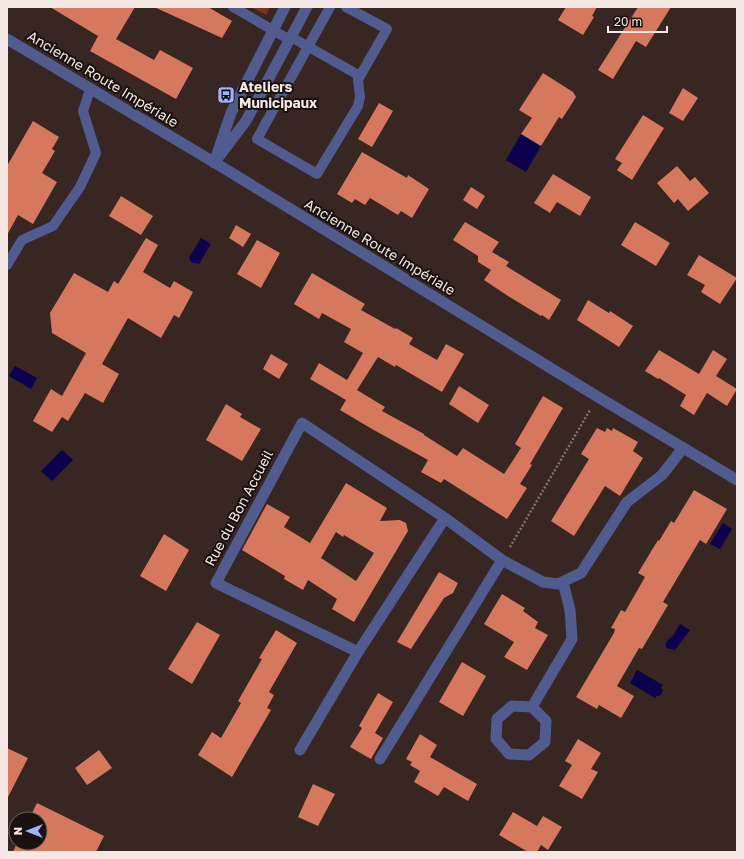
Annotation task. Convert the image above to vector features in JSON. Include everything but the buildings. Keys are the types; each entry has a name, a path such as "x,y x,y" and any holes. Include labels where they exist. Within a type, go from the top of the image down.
{"street":[{"path":"214,163 231,113 285,7"},
{"path":"214,163 246,121 307,7"},
{"name":"Ancienne Route Impériale","path":"7,39 737,480"},
{"name":"Rue du Bon Accueil","path":"358,652 216,583 302,423 445,518 502,560 543,582 558,584 582,573 627,502 662,475 683,448"},
{"path":"300,750 358,652 445,518"},
{"path":"380,759 502,560"},
{"path":"532,707 572,639 570,610 563,582"},
{"path":"512,706 532,707 546,721 545,742 530,755 509,754 496,739 497,719 512,706"}],"lane":[{"path":"233,7 273,31 308,46 360,76"},
{"path":"330,7 257,139 317,174 358,106 360,97 358,80 387,30 346,7"},
{"path":"7,265 22,240 53,226 80,187 96,153 83,111 90,90"}],"path":[{"path":"502,560 598,397"}],"shaded area":[{"path":"251,7 270,7 266,15"},
{"path":"521,134 541,146 526,172 506,160"},
{"path":"201,238 211,244 199,264 192,263 189,258"},
{"path":"15,366 37,378 31,389 9,376"},
{"path":"62,450 73,460 52,481 41,471"},
{"path":"723,523 732,529 720,549 710,544"},
{"path":"680,624 690,630 675,650 666,648 667,641 674,634"},
{"path":"637,670 663,685 661,688 663,691 661,695 655,698 630,683"}],"place":[{"name":"Ateliers Municipaux","path":"226,95"}]}
